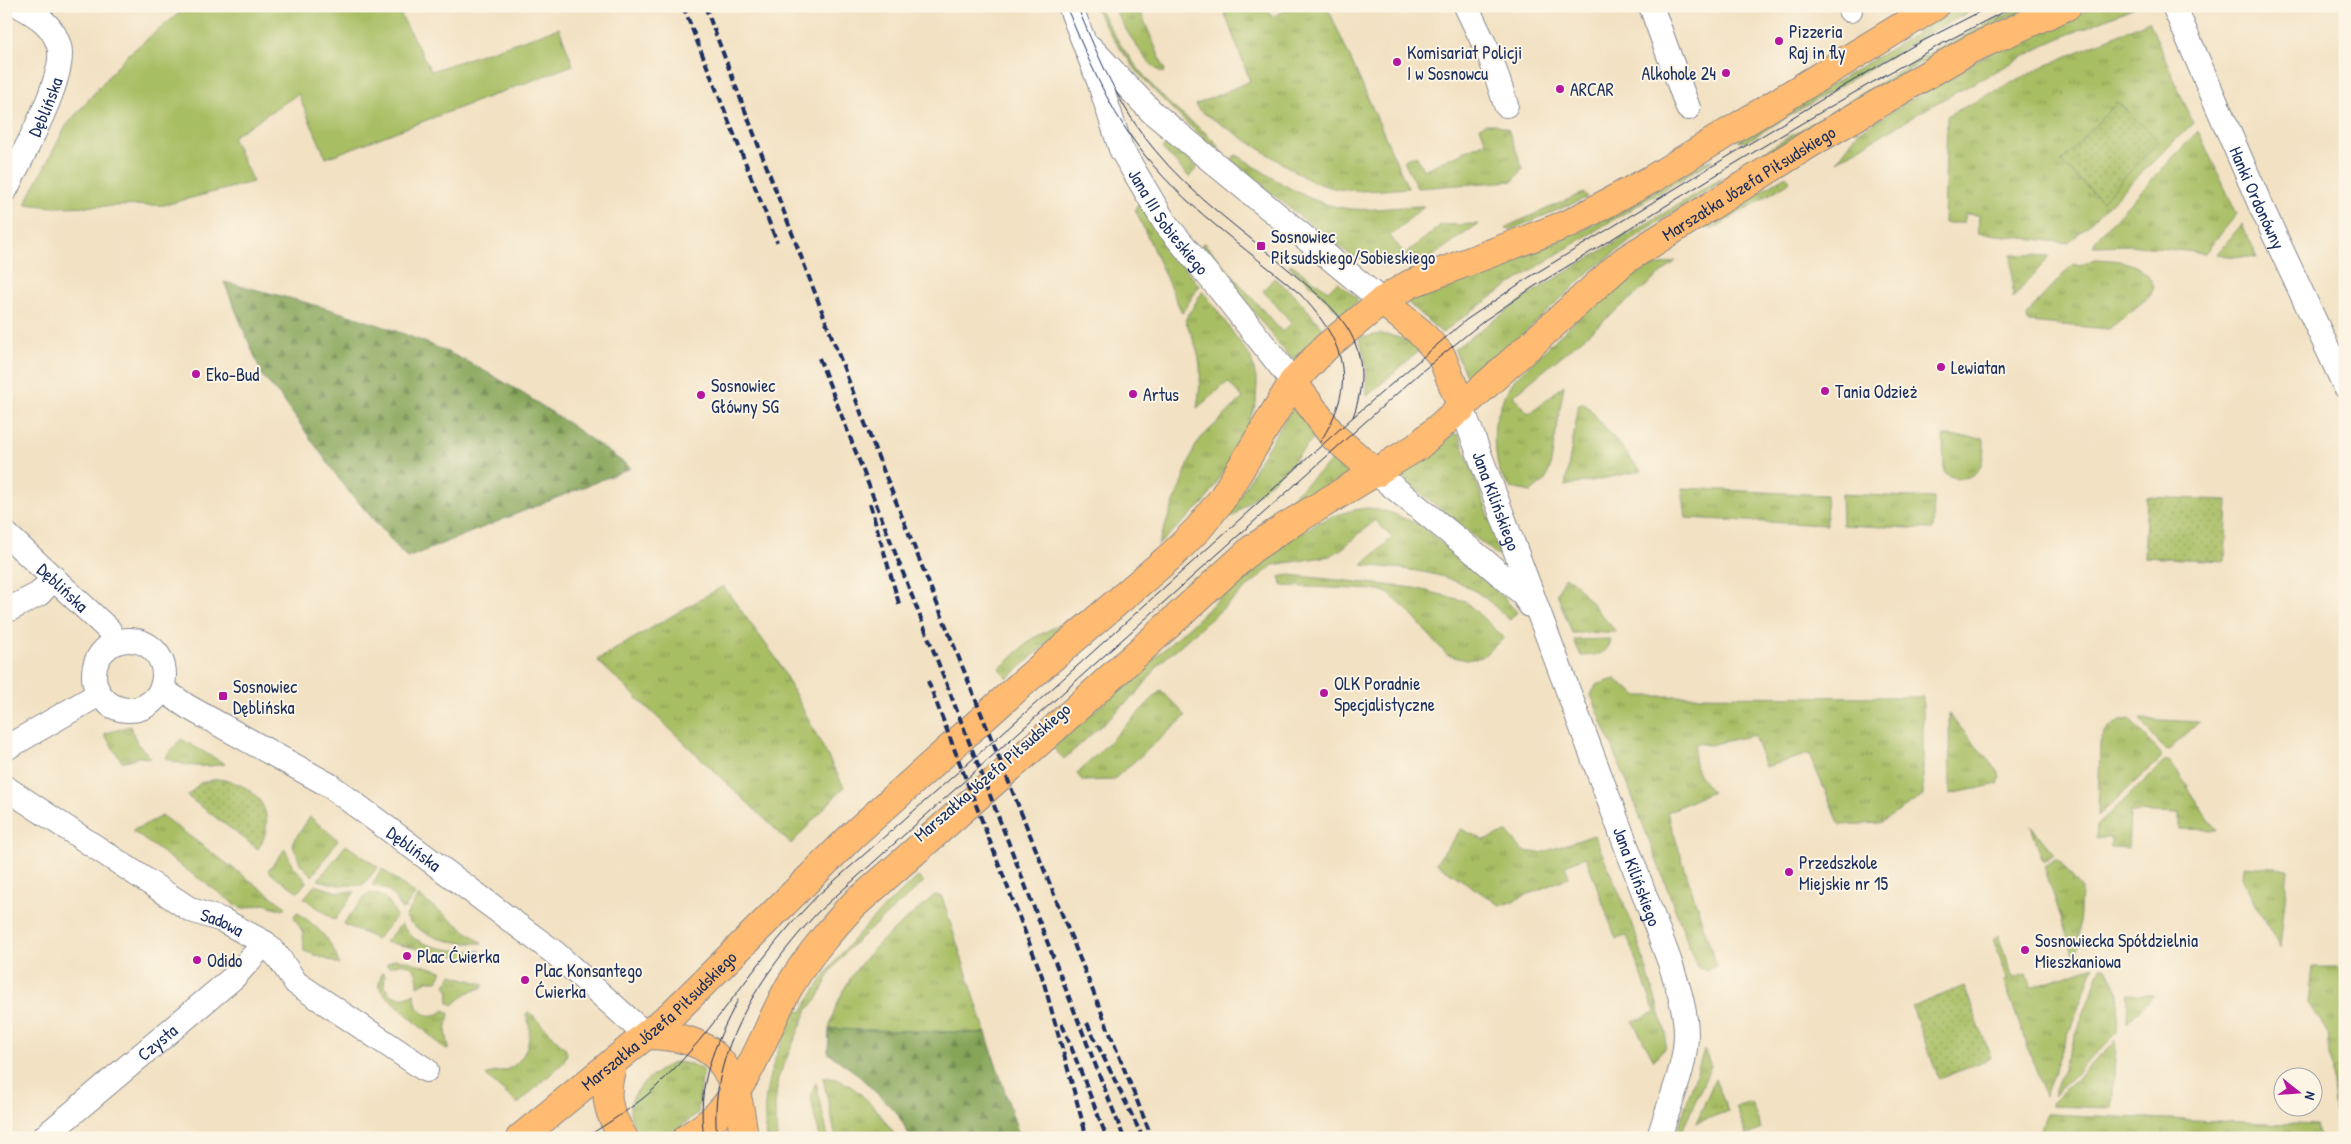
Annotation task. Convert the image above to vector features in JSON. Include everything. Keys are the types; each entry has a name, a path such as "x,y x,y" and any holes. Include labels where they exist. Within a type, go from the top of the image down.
{"main road":[{"path":"1382,302 1420,332 1441,355 1462,408 1417,447 1376,473 1334,436 1293,382 1326,347 1382,302 1410,284 1570,223 1605,205 1652,179 1935,6"},
{"name":"Marszałka Józefa Piłsudskiego","path":"1462,408 1625,260 1811,143 1970,49 2067,6"},
{"name":"Marszałka Józefa Piłsudskiego","path":"520,1138 672,1013 814,874 848,850 1014,703 1104,614 1172,556 1199,528 1222,498 1261,431 1293,382"},
{"name":"Marszałka Józefa Piłsudskiego","path":"687,1138 715,1117 736,1090 756,1056 790,987 825,936 846,912 1252,548 1376,473"},
{"path":"646,1035 685,1039 712,1052 723,1063 736,1090 744,1138"},
{"path":"613,1062 607,1084 608,1106 612,1120 624,1138"}],"street":[{"name":"Dęblińska","path":"6,189 54,90 60,70 60,48 54,34 44,20 20,6"},
{"name":"Jana III Sobieskiego","path":"1070,6 1084,39 1121,149 1165,223 1293,382"},
{"path":"1466,6 1490,56 1506,105"},
{"path":"1651,6 1688,108"},
{"name":"Hanki Ordonówny","path":"2174,6 2260,204 2345,386"},
{"name":"Jana III Sobieskiego","path":"1084,39 1152,112 1382,302"},
{"name":"Jana Kilińskiego","path":"1462,408 1670,960 1682,1000 1686,1035 1682,1058 1659,1138"},
{"name":"Jana Kilińskiego","path":"1376,473 1521,592 1542,620"},
{"name":"Dęblińska","path":"6,534 109,630 115,643"},
{"path":"6,611 39,594 54,578"},
{"path":"131,640 140,641 154,650 163,664 165,672 162,689 149,705 136,710 115,708 100,694 94,675 96,665 106,648 115,643 131,640"},
{"name":"Dęblińska","path":"162,689 188,707 328,785 555,953 646,1035"},
{"path":"6,748 100,694"},
{"name":"Sadowa","path":"6,788 191,910 222,920 265,943 279,958 296,983 426,1070"},
{"name":"Czysta","path":"43,1138 234,977 265,943"}],"green space":[{"path":"188,6 396,6 431,71 559,28 573,65 326,158 298,94 232,137 253,182 164,205 53,207 25,204 66,126 125,57"},
{"path":"1094,6 1098,6 1122,47 1151,84 1173,107 1213,140 1223,154 1167,104 1135,69 1107,29"},
{"path":"1113,6 1138,6 1165,70 1164,73 1151,64 1143,55"},
{"path":"1222,6 1267,6 1272,17 1295,6 1327,6 1408,188 1354,191 1329,187 1302,176 1199,110 1195,105 1250,81"},
{"path":"1962,6 1981,6 1936,29 1745,142 1738,141"},
{"path":"2023,6 2033,6 1925,61 1751,164 1752,159 1930,53"},
{"path":"2097,6 2137,6 2053,41 1938,102 1837,161 1859,131 1996,49"},
{"path":"2149,21 2193,123 2069,243 1978,233 1979,215 1965,214 1963,223 1944,223 1947,116 2040,68"},
{"path":"2117,102 2159,141 2102,201 2061,162"},
{"path":"1485,124 1496,124 1508,129 1523,169 1513,181 1417,188 1404,160 1416,155 1423,170 1486,142 1480,127"},
{"path":"2198,131 2237,214 2205,253 2129,245 2093,246 2097,238"},
{"path":"1167,145 1177,150 1198,167 1189,177 1162,148"},
{"path":"1237,155 1291,189 1320,202 1351,209 1424,206 1390,236 1405,254 1441,225 1478,224 1425,261 1401,267 1385,266 1356,258 1333,243 1232,161 1234,156"},
{"path":"1713,160 1541,264 1442,333 1409,304 1409,299 1524,256 1581,231 1707,161"},
{"path":"1786,176 1790,180 1788,183 1713,229 1707,228 1708,222"},
{"path":"1722,178 1718,184 1644,231 1589,272 1474,380 1468,380 1454,349 1533,292"},
{"path":"1583,193 1587,196 1586,198 1510,230 1506,229 1508,226"},
{"path":"1140,203 1158,232 1199,286 1182,313 1135,209"},
{"path":"2242,224 2258,258 2216,255"},
{"path":"1204,243 1282,332 1292,323 1263,291 1274,278 1297,297 1324,330 1296,358 1290,358 1201,245"},
{"path":"2011,254 2050,256 2013,298"},
{"path":"2094,259 2121,261 2137,267 2150,278 2154,287 2150,296 2109,329 2028,322 2027,316 2033,307 2073,264 2080,266"},
{"path":"1676,261 1513,396 1529,414 1564,385 1550,468 1545,481 1531,492 1511,488 1503,479 1498,466 1494,441 1495,423 1504,396 1515,379 1579,317 1634,272"},
{"path":"1291,264 1328,291 1337,282 1356,297 1358,301 1341,315 1315,288 1289,266"},
{"path":"224,282 352,316 402,333 454,355 533,400 631,468 407,558 344,486 281,397 263,377"},
{"path":"1203,291 1251,358 1257,382 1256,403 1241,442 1205,502 1158,545 1194,449 1201,438 1243,398 1228,382 1197,408 1200,363 1195,344 1185,320"},
{"path":"1380,334 1411,343 1420,350 1366,397 1366,367 1359,338"},
{"path":"1584,403 1641,471 1565,486 1579,404"},
{"path":"1292,409 1297,411 1316,436 1288,467 1231,518 1229,516 1261,458"},
{"path":"1454,434 1459,435 1501,549 1500,555 1496,554 1402,478 1402,472"},
{"path":"1943,436 1984,438 1983,458 1975,474 1959,478 1944,472"},
{"path":"1336,457 1349,469 1346,476 1266,522 1264,521"},
{"path":"1682,488 1826,495 1827,525 1686,518"},
{"path":"1841,494 1934,498 1933,529 1842,525"},
{"path":"2147,497 2228,500 2225,561 2144,557"},
{"path":"1369,508 1389,512 1420,525 1499,593 1517,612 1510,620 1478,593 1451,579 1422,572 1362,565 1392,538 1375,520 1343,548 1330,556 1273,565 1161,662 1138,692 1064,759 1053,748 1268,556 1292,538 1317,523 1343,513"},
{"path":"1289,575 1415,588 1465,601 1504,638 1482,657 1466,660 1447,655 1407,610 1389,594 1380,590 1283,586 1279,577"},
{"path":"1565,577 1572,580 1616,632 1572,633 1557,593"},
{"path":"723,586 776,658 844,787 791,844 597,660"},
{"path":"1084,611 1008,678 999,669 1032,639"},
{"path":"1611,639 1604,652 1596,655 1581,656 1574,640"},
{"path":"1615,679 1638,696 1923,697 1923,796 1880,823 1840,825 1809,754 1765,767 1754,735 1709,745 1696,743 1694,750 1695,763 1700,775 1712,792 1667,812 1716,966 1705,970 1697,967 1626,780 1591,695 1596,685"},
{"path":"1161,690 1186,716 1113,780 1083,781 1077,774"},
{"path":"1949,714 1999,773 1998,784 1950,794"},
{"path":"2130,719 2161,754 2161,758 2098,816 2100,743 2111,726 2119,721"},
{"path":"2140,719 2199,722 2169,750 2164,749"},
{"path":"130,726 137,743 151,758 139,757 122,762 104,734"},
{"path":"181,739 225,764 195,766 165,758"},
{"path":"2164,762 2169,762 2188,785 2187,788 2216,830 2179,829 2179,814 2130,812 2128,848 2111,847 2111,838 2096,838 2097,826"},
{"path":"217,779 231,781 243,786 253,793 260,802 265,812 267,823 258,849 187,796 200,783"},
{"path":"162,816 286,907 283,910 264,904 242,909 132,831"},
{"path":"310,817 338,840 312,876 301,865 292,843"},
{"path":"2031,826 2054,854 2043,862"},
{"path":"1461,829 1484,840 1507,832 1523,851 1541,853 1594,835 1633,925 1666,1034 1665,1047 1654,1060 1633,1022 1655,1012 1627,936 1616,939 1586,857 1565,865 1569,877 1501,906 1436,863"},
{"path":"346,845 378,867 363,885 338,885 318,880"},
{"path":"285,849 293,866 307,881 298,892 268,871"},
{"path":"2057,858 2081,888 2078,952 2073,954 2044,866"},
{"path":"2243,866 2288,869 2280,948 2242,880"},
{"path":"382,869 415,894 405,908 401,909 396,899 387,890 372,885"},
{"path":"918,877 924,882 850,947 831,971 818,998 808,1009 778,1078 775,1106 777,1138 767,1138 765,1104 767,1088 776,1056 796,1010 802,1012 826,973 854,939 868,923"},
{"path":"315,885 337,892 355,892 335,920 304,898"},
{"path":"368,893 383,897 392,907 396,917 377,939 343,924"},
{"path":"419,895 482,943 440,939 413,924 405,917"},
{"path":"935,895 942,897 986,1033 829,1029 846,986 857,968 884,939"},
{"path":"297,912 323,934 333,948 339,964 304,951 303,933 294,916"},
{"path":"401,924 413,937 430,945 456,950 481,951 471,957 456,956 385,942"},
{"path":"1998,935 2013,978 2026,974 2031,987 2094,966 2045,1096 2004,981 2008,980 1993,939"},
{"path":"395,959 442,971 437,981 427,981 418,986 416,974 411,966 396,964 390,967 386,964"},
{"path":"2101,967 2106,967 2119,993 2117,1033 2053,1096"},
{"path":"2313,967 2345,967 2345,1114 2336,1114 2328,1034 2309,1002"},
{"path":"382,972 385,974 384,985 393,995 405,997 414,993 417,1007 423,1013 434,1015 444,1010 449,1013 446,1032 449,1049 446,1050 382,992 379,983"},
{"path":"452,975 483,984 483,987 467,993 453,1005 448,1002 449,992 445,985"},
{"path":"1964,986 1991,1058 1939,1079 1912,1007"},
{"path":"2128,994 2154,995 2127,1023"},
{"path":"529,1012 565,1048 567,1054 563,1063 518,1104 486,1076 515,1065 525,1052 529,1037 526,1014"},
{"path":"829,1029 986,1033 1020,1138 911,1138 897,1113 856,1073 828,1053"},
{"path":"2116,1041 2112,1108 2051,1106 2051,1103"},
{"path":"1704,1050 1711,1066 1679,1138 1675,1138"},
{"path":"675,1062 691,1064 703,1070 698,1113 666,1135 650,1136 637,1129 633,1123 630,1116 632,1100 645,1082 663,1068"},
{"path":"823,1078 845,1083 856,1090 875,1109 897,1138 836,1138"},
{"path":"1715,1079 1728,1111 1696,1123"},
{"path":"816,1083 828,1138 820,1138 813,1110 812,1095"},
{"path":"1748,1102 1752,1104 1761,1129 1747,1136 1736,1107"},
{"path":"2046,1114 2316,1125 2321,1138 2038,1138"}],"tram line":[{"path":"1066,6 1106,96 1126,129 1154,166 1193,206 1300,294 1328,329 1337,347 1342,364 1342,382 1339,401 1332,421 1320,442"},
{"path":"1077,6 1110,80 1130,116 1154,149 1201,198 1321,298 1348,329 1358,350 1361,372 1359,395 1353,417"},
{"path":"585,1138 639,1101 678,1065 776,943 817,896 1024,714 1352,418 1466,320 1528,278 1849,83 1913,46 1991,6"},
{"path":"717,1138 716,1106 721,1075 730,1044 743,1015 759,987 777,961 818,912 1421,372 1485,320 1535,286 1832,106 1892,71 2015,6"},
{"path":"704,1138 703,1100 709,1066 721,1033 738,1000"}],"railway":[{"path":"683,6 777,242"},
{"path":"705,6 876,452 1152,1138"},
{"path":"819,358 1124,1138"},
{"path":"870,504 900,607"},
{"path":"928,681 1042,976 1087,1138"},
{"path":"1087,1023 1143,1138"},
{"path":"1062,1024 1107,1138"}],"place":[{"name":"Pizzeria Raj in fly","path":"1779,41"},
{"name":"Komisariat Policji I w Sosnowcu","path":"1397,62"},
{"name":"Alkohole 24","path":"1726,73"},
{"name":"ARCAR","path":"1560,89"},
{"name":"Sosnowiec Piłsudskiego/Sobieskiego","path":"1261,246"},
{"name":"Lewiatan","path":"1941,367"},
{"name":"Eko-Bud","path":"196,374"},
{"name":"Tania Odzież","path":"1825,391"},
{"name":"Artus","path":"1133,394"},
{"name":"Sosnowiec Główny SG","path":"701,395"},
{"name":"OLK Poradnie Specjalistyczne","path":"1324,693"},
{"name":"Sosnowiec Dęblińska","path":"223,696"},
{"name":"Przedszkole Miejskie nr 15","path":"1789,872"},
{"name":"Sosnowiecka Spółdzielnia Mieszkaniowa","path":"2025,950"},
{"name":"Plac Ćwierka","path":"407,956"},
{"name":"Odido","path":"197,960"},
{"name":"Plac Konsantego Ćwierka","path":"525,980"}]}
